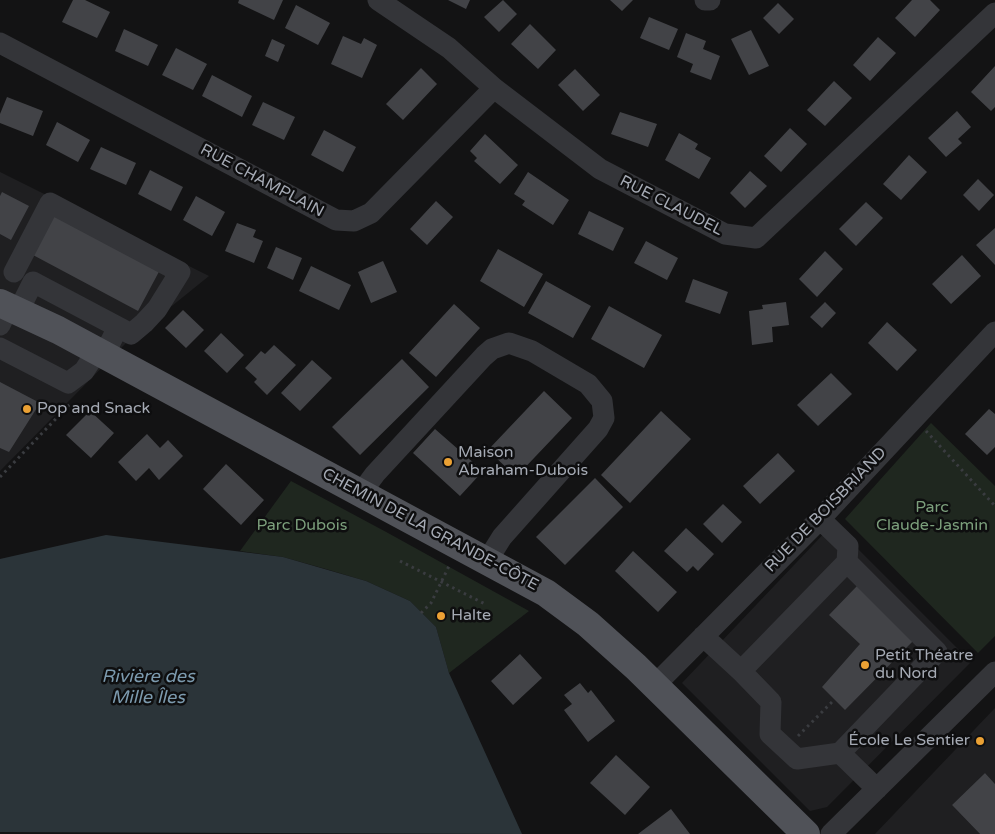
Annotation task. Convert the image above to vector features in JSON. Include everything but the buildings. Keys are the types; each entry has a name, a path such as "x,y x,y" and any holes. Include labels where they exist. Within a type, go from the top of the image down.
{"main road":[{"name":"CHEMIN DE LA GRANDE-CÔTE","path":"7,311 100,353 546,593 574,612 655,685 806,834"}],"street":[{"name":"RUE CLAUDEL","path":"378,0 449,48 494,88 600,169 725,234 756,238 995,13"},
{"path":"705,0 710,0"},
{"name":"RUE CHAMPLAIN","path":"0,43 336,220 354,221 371,213 494,88"},
{"path":"50,203 180,272 158,309 131,334 33,282 7,271 50,203"},
{"path":"7,311 33,282"},
{"path":"0,348 68,384 84,371 100,353 118,327"},
{"name":"RUE DE BOISBRIAND","path":"655,685 820,519 995,332"},
{"path":"361,492 407,439 488,352 509,343 532,351 588,384 602,401 604,418 598,429 502,537 487,561"},
{"path":"741,671 847,562 848,546 820,519"},
{"path":"703,636 771,702 770,734 798,759 840,753 937,652 847,562"},
{"path":"831,834 995,672"},
{"path":"840,753 877,789"}],"path":[{"path":"0,477 63,408 76,398"},
{"path":"914,418 995,506"},
{"path":"422,613 431,603 453,557"},
{"path":"400,562 487,605"},
{"path":"794,740 833,701"}],"shaded area":[{"path":"0,172 209,276 126,343 0,471"},
{"path":"833,524 971,662 827,807 810,811 682,683"},
{"name":"École Le Sentier","path":"995,708 995,784 985,773 952,805 980,834 875,834"}],"green space":[{"name":"Parc Claude-Jasmin","path":"931,423 995,486 995,636 978,653 845,519"},
{"name":"Parc Dubois","path":"291,481 529,611 449,673 436,627 410,601 366,581 326,569 283,557 240,551"}],"water":[{"name":"Rivière des Mille Îles","path":"106,535 283,557 366,581 410,601 436,627 449,673 522,834 0,832 0,559"}],"place":[{"name":"Pop and Snack","path":"27,409"},
{"name":"Maison Abraham-Dubois","path":"448,462"},
{"name":"Halte","path":"441,616"},
{"name":"Petit Théatre du Nord","path":"865,665"},
{"name":"École Le Sentier","path":"980,741"}]}
